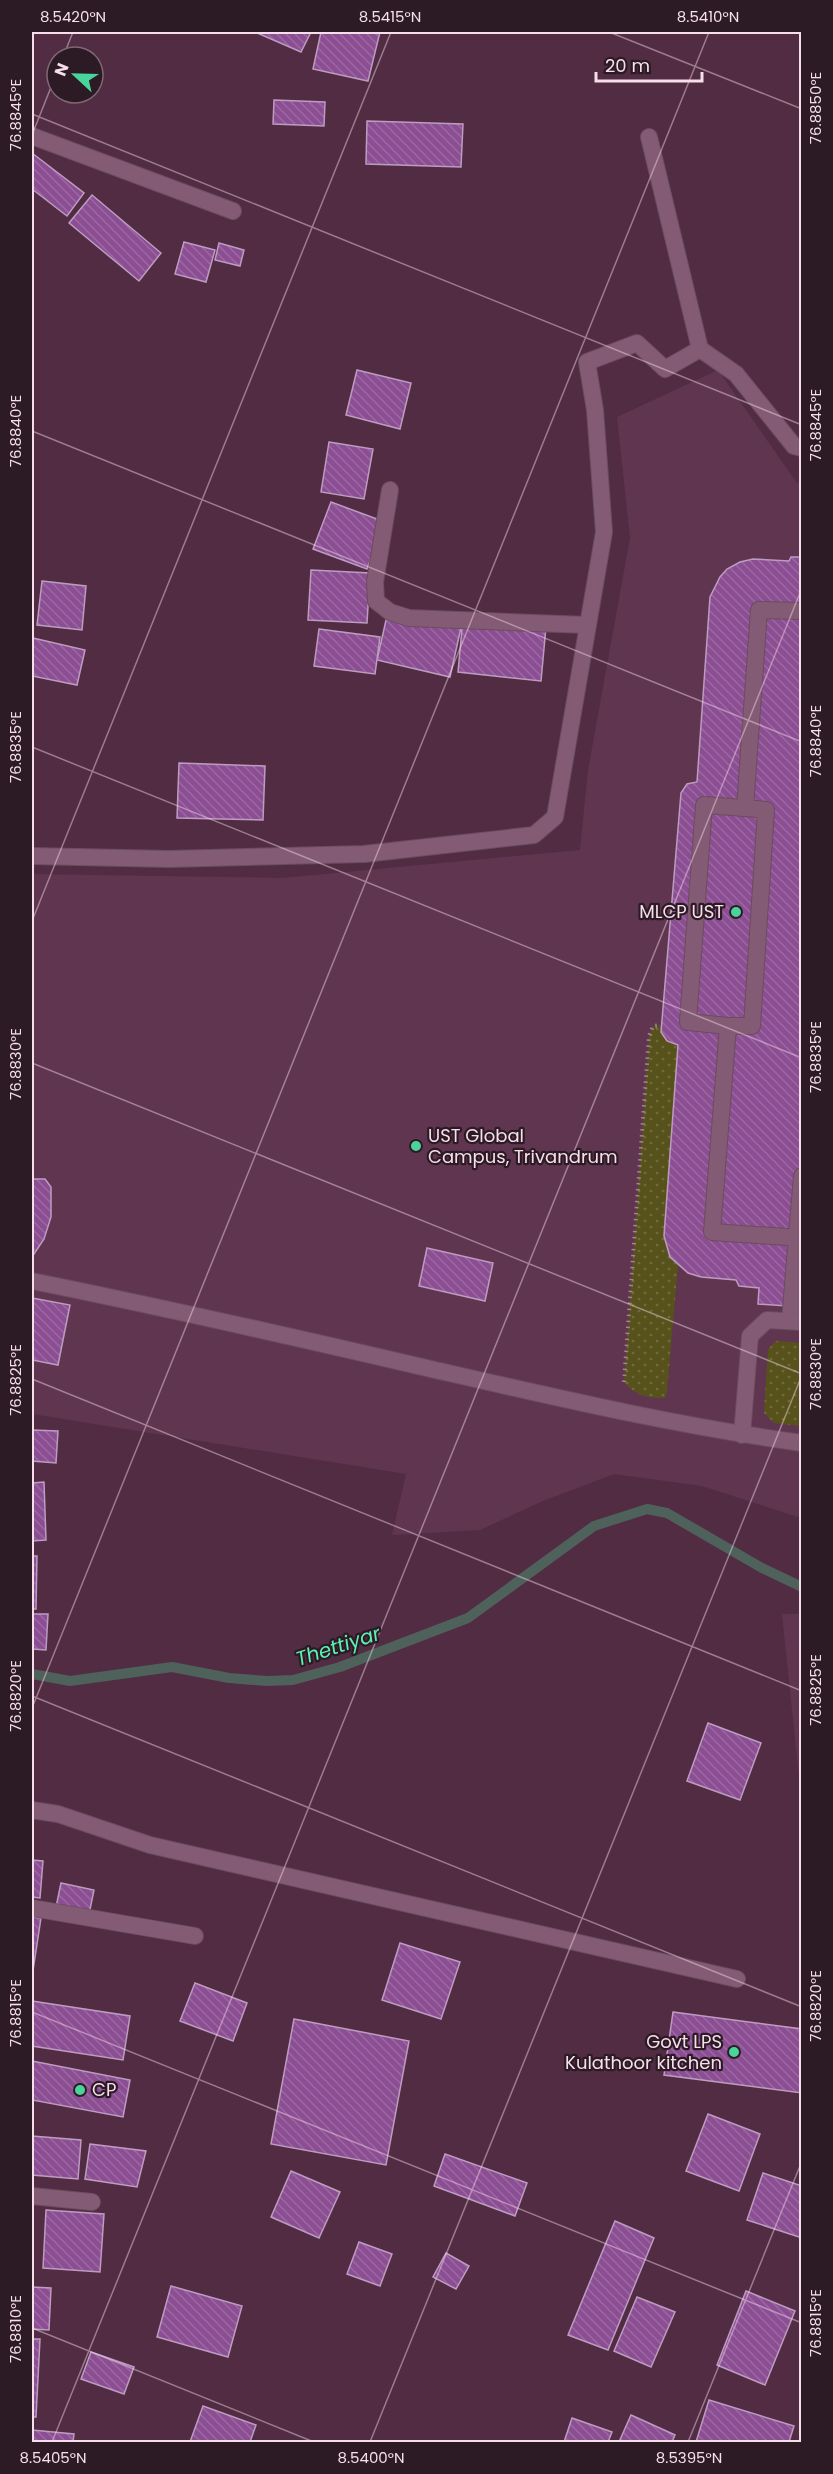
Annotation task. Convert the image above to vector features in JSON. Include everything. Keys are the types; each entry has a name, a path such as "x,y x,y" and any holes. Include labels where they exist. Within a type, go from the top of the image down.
{"street":[{"path":"32,136 233,211"},
{"path":"649,137 700,349 736,374 794,446 801,448"},
{"path":"32,856 169,859 364,854 534,835 555,817 604,532 595,410 587,362 637,343 665,369 700,349"},
{"path":"390,490 375,582 376,601 390,612 410,618 587,625"},
{"path":"745,808 759,609 801,611"},
{"path":"704,805 745,808 766,810 752,1026 688,1022 704,805"},
{"path":"728,1026 712,1232 799,1238"},
{"path":"742,1435 750,1336 767,1320 796,1321 801,1176"},
{"path":"32,1281 165,1308 527,1391 742,1435 801,1443"},
{"path":"32,1810 58,1814 150,1845 737,1979"},
{"path":"32,1908 195,1936"},
{"path":"32,2196 92,2202"}],"path":[{"path":"624,1382 649,1036 653,1026 662,1025"}],"shaded area":[{"name":"UST Global Campus, Trivandrum","path":"718,370 797,483 801,480 801,1518 702,1486 614,1474 543,1501 480,1530 392,1535 406,1474 32,1414 32,874 282,878 580,850 588,770 630,538 617,417"},
{"path":"662,1025 661,1032 667,1041 678,1045 664,1236 670,1257 678,1266 667,1391 665,1398 659,1398 637,1393 624,1382 649,1036 653,1026"},
{"path":"776,1341 801,1343 801,1426 774,1423 764,1413 768,1349"},
{"path":"782,1614 801,1614 801,1796"}],"building":[{"path":"255,32 311,32 301,52"},
{"path":"321,32 380,32 368,81 313,69"},
{"path":"274,100 325,102 324,126 273,124"},
{"path":"367,121 463,124 461,167 366,164"},
{"path":"32,153 84,193 67,216 32,189"},
{"path":"92,195 161,253 139,281 69,223"},
{"path":"184,242 215,250 206,282 175,274"},
{"path":"219,243 244,250 240,266 215,260"},
{"path":"357,370 411,383 400,429 346,415"},
{"path":"329,442 373,449 364,499 321,492"},
{"path":"331,502 385,522 367,569 313,549"},
{"name":"MLCP UST","path":"791,557 802,557 802,1307 758,1304 759,1288 739,1286 736,1280 701,1277 688,1273 670,1257 664,1236 678,1045 667,1041 661,1032 681,793 687,784 697,782 710,597 720,577 727,569 740,562 753,559 789,561"},
{"path":"311,570 370,573 367,623 308,620"},
{"path":"42,581 86,586 82,630 37,625"},
{"path":"389,607 462,623 450,677 377,660"},
{"path":"463,618 546,627 541,681 458,672"},
{"path":"319,629 380,637 375,674 314,666"},
{"path":"33,638 85,650 77,685 32,676"},
{"path":"179,763 265,766 263,820 177,818"},
{"path":"32,1179 45,1179 51,1187 51,1217 44,1239 32,1257"},
{"path":"427,1248 493,1263 485,1301 419,1286"},
{"path":"32,1298 70,1305 58,1365 32,1360"},
{"path":"32,1430 58,1431 56,1463 32,1461"},
{"path":"44,1482 46,1540 32,1541 32,1483"},
{"path":"32,1556 37,1556 36,1609 32,1609"},
{"path":"32,1614 48,1614 46,1650 32,1649"},
{"path":"708,1723 761,1743 740,1800 687,1781"},
{"path":"32,1860 43,1861 40,1898 32,1897"},
{"path":"61,1883 94,1890 88,1919 55,1912"},
{"path":"32,1917 41,1918 32,1977"},
{"path":"400,1943 460,1962 441,2019 382,2000"},
{"path":"195,1983 247,2003 233,2041 180,2021"},
{"path":"32,2001 130,2016 123,2060 32,2046"},
{"name":"Govt LPS Kulathoor kitchen","path":"673,2012 802,2029 802,2093 664,2075"},
{"path":"294,2019 409,2041 386,2165 271,2144"},
{"name":"CP","path":"32,2061 130,2080 123,2117 32,2100"},
{"path":"708,2114 760,2134 739,2191 686,2171"},
{"path":"32,2136 81,2140 78,2179 32,2175"},
{"path":"90,2144 146,2151 137,2187 85,2179"},
{"path":"445,2154 527,2183 515,2216 434,2186"},
{"path":"291,2171 340,2192 319,2238 271,2217"},
{"path":"763,2173 802,2186 802,2238 747,2220"},
{"path":"46,2210 104,2214 100,2272 43,2268"},
{"path":"615,2221 654,2238 608,2350 568,2335"},
{"path":"359,2242 392,2254 380,2286 347,2274"},
{"path":"446,2253 469,2266 456,2289 433,2277"},
{"path":"171,2286 242,2306 228,2357 157,2337"},
{"path":"32,2287 51,2288 49,2330 32,2329"},
{"path":"746,2291 795,2311 765,2385 717,2365"},
{"path":"637,2297 675,2312 651,2367 614,2351"},
{"path":"32,2339 40,2339 36,2417 32,2417"},
{"path":"91,2352 134,2367 124,2394 81,2379"},
{"path":"709,2400 794,2426 789,2442 696,2442"},
{"path":"203,2406 256,2425 250,2442 190,2442"},
{"path":"631,2415 675,2435 672,2442 619,2442"},
{"path":"572,2418 612,2432 608,2442 564,2442"},
{"path":"32,2430 74,2434 73,2442 32,2442"}],"waterway":[{"name":"Thettiyar","path":"32,1674 70,1681 172,1667 229,1678 267,1681 293,1680 340,1667 468,1618 594,1526 647,1509 667,1513 762,1568 802,1587"}],"place":[{"name":"MLCP UST","path":"736,912"},
{"name":"UST Global Campus, Trivandrum","path":"416,1146"},
{"name":"Govt LPS Kulathoor kitchen","path":"734,2052"},
{"name":"CP","path":"80,2090"}]}
